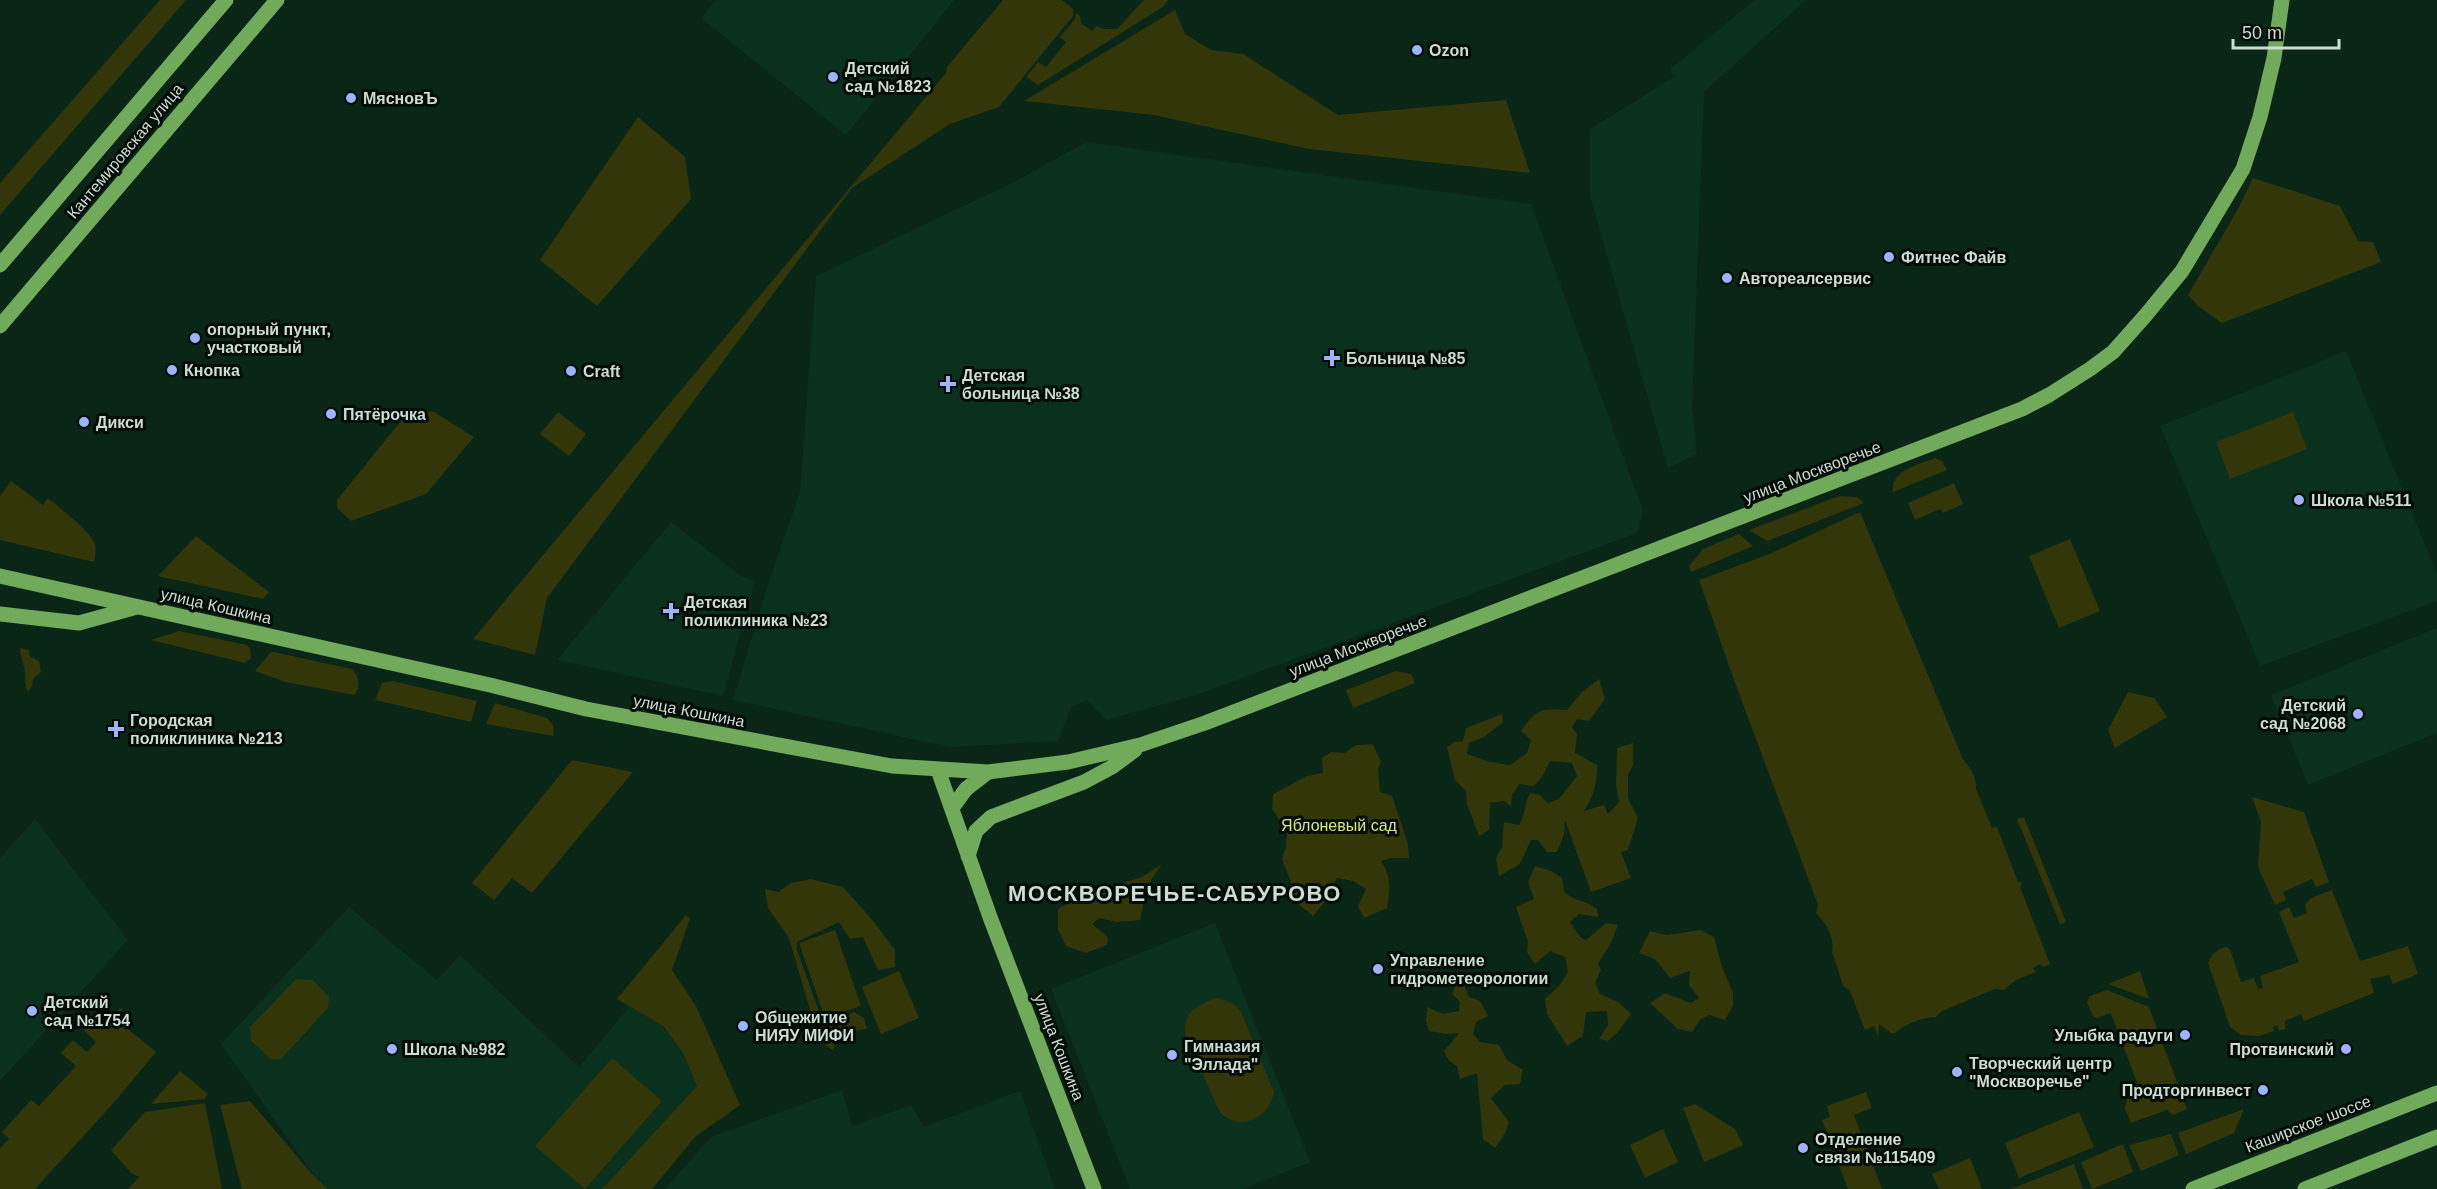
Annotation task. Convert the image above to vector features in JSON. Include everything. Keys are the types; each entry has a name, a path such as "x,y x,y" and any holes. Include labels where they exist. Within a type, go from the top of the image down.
{"main road":[{"name":"Кантемировская улица","path":"0,265 226,0"},
{"name":"Кантемировская улица","path":"0,326 277,0"},
{"name":"улица Москворечье","path":"938,770 988,772 1068,762 1140,745 1388,654 2011,413 2049,395 2113,352 2145,316 2182,271 2238,177 2252,142 2272,69 2282,0"},
{"name":"улица Кошкина","path":"0,576 490,685 586,710 892,766 938,770 968,856 1094,1189"},
{"path":"0,614 79,623 140,607"},
{"name":"улица Москворечье","path":"968,856 976,831 991,817 1084,782 1112,767 1140,745"},
{"path":"952,808 966,789 988,772"},
{"name":"Каширское шоссе","path":"2193,1189 2437,1093"},
{"path":"2305,1189 2437,1137"}],"shaded area":[{"name":"Детский сад №1823","path":"716,0 954,0 846,135 701,18"},
{"path":"1755,0 1806,0 1704,92 1692,407 1697,454 1668,468 1590,196 1590,129 1674,77 1670,69"},
{"path":"1086,142 1531,204 1643,511 1637,533 1199,694 1107,720 1087,700 1071,708 1058,741 949,747 733,700 769,581 800,492 816,276 1014,182"},
{"name":"Школа №511","path":"2346,351 2437,574 2437,601 2260,666 2160,426"},
{"name":"Детская поликлиника №23","path":"671,522 741,576 755,581 723,696 557,660"},
{"name":"Детский сад №2068","path":"2437,628 2437,733 2308,785 2271,695"},
{"name":"Детский сад №1754","path":"35,819 128,940 0,1081 0,858"},
{"name":"Школа №982","path":"349,907 437,980 460,955 579,1067 630,1006 662,1026 683,1053 697,1086 602,1189 328,1189 312,1173 221,1044"},
{"name":"Гимназия \"Эллада\"","path":"1215,923 1310,1162 1242,1189 1130,1189 1051,989"},
{"path":"842,1090 852,1126 911,1105 924,1127 1020,1091 1055,1189 665,1189 711,1137"}],"green space":[{"path":"160,0 186,0 0,215 0,183"},
{"path":"1003,0 1062,0 1073,9 1073,16 999,107 950,124 852,188 547,598 535,655 473,639 946,73 947,67"},
{"path":"1144,0 1168,0 1163,7 1038,85 1026,77 1038,62 1046,67 1066,42 1060,37 1075,19 1076,13 1080,16 1081,23 1092,31 1097,26 1103,29 1117,29"},
{"path":"1175,10 1185,34 1211,50 1243,54 1338,115 1506,100 1530,173 1309,149 1154,115 1024,101"},
{"path":"638,117 685,157 691,199 597,306 540,260"},
{"path":"2253,178 2340,206 2358,241 2373,242 2381,262 2222,323 2198,306 2188,295 2239,207"},
{"path":"409,411 434,412 474,437 426,494 351,521 337,508 337,500"},
{"path":"558,412 586,434 569,456 540,434"},
{"path":"2293,412 2307,449 2230,479 2216,442"},
{"path":"1935,458 1942,461 1947,470 1893,492 1896,478 1901,473"},
{"path":"11,481 43,505 48,498 80,525 94,542 96,549 94,562 0,540 0,496"},
{"path":"1954,483 1963,504 1943,513 1940,509 1915,520 1908,503"},
{"path":"1839,496 1857,497 1864,503 1767,541 1749,530"},
{"path":"1860,512 1963,759 1974,777 1976,789 1992,828 1997,827 2018,882 2022,883 2020,887 2050,964 2043,967 2040,964 2033,968 2036,972 2016,980 2004,990 1995,989 1942,1011 1936,1017 1909,1024 1895,1033 1891,1033 1879,1024 1878,1037 1874,1026 1865,1030 1850,991 1843,986 1832,951 1831,936 1816,913 1818,905 1699,580 1767,555"},
{"path":"1739,534 1753,546 1691,572 1689,566 1703,549"},
{"path":"196,536 269,592 263,599 158,576"},
{"path":"2070,539 2100,611 2059,628 2029,556"},
{"path":"179,631 247,645 251,658 245,663 151,640"},
{"path":"20,648 29,650 29,656 39,661 41,672 33,679 28,692 25,670"},
{"path":"270,653 352,669 358,681 355,695 286,682 255,671"},
{"path":"1396,671 1411,674 1415,683 1353,708 1346,690"},
{"path":"1599,679 1605,699 1589,721 1577,719 1572,727 1577,734 1575,753 1597,765 1594,789 1584,811 1604,805 1608,814 1619,802 1616,785 1617,748 1633,743 1633,765 1628,775 1628,798 1638,818 1628,850 1621,852 1631,878 1591,892 1565,820 1564,834 1557,852 1547,852 1538,840 1531,840 1520,864 1499,876 1496,858 1502,847 1504,822 1519,825 1530,793 1540,795 1548,803 1559,799 1577,776 1572,763 1550,761 1542,777 1534,786 1519,784 1512,795 1511,806 1504,801 1490,803 1489,830 1479,836 1467,804 1466,791 1455,780 1447,747 1455,742 1463,741 1466,728 1502,714 1503,722 1484,737 1469,743 1467,754 1490,762 1510,765 1527,753 1531,740 1521,731 1531,718 1545,710 1567,710 1582,692"},
{"path":"393,681 477,701 471,722 375,700 382,683"},
{"path":"2128,692 2154,698 2167,717 2115,748 2108,730"},
{"path":"495,703 547,718 553,725 554,736 486,724"},
{"name":"Яблоневый сад","path":"1373,744 1381,762 1378,769 1380,792 1392,796 1408,844 1409,858 1391,858 1381,861 1389,884 1387,908 1364,918 1358,906 1366,889 1353,881 1337,878 1324,903 1313,916 1297,903 1282,859 1286,847 1287,831 1272,809 1273,794 1307,776 1323,773 1322,758 1331,752 1345,753 1356,745"},
{"path":"572,760 633,772 532,893 512,878 494,900 472,883"},
{"path":"2252,797 2304,812 2329,882 2316,887 2312,879 2283,892 2286,900 2275,905 2258,867 2261,822"},
{"path":"2024,817 2066,922 2060,924 2017,819"},
{"path":"1162,864 1147,886 1140,920 1117,922 1099,918 1092,924 1108,937 1107,945 1086,953 1066,946 1058,929 1058,909 1086,894 1142,877"},
{"path":"1535,866 1551,871 1562,878 1564,892 1597,909 1598,917 1579,914 1570,922 1580,937 1586,940 1606,923 1618,925 1611,943 1598,964 1601,970 1595,982 1600,994 1618,1002 1631,1014 1608,1041 1599,1039 1608,1025 1607,1011 1586,1012 1583,1036 1567,1046 1547,1014 1545,999 1559,986 1568,972 1565,957 1550,951 1535,964 1527,952 1528,942 1516,907 1534,899 1528,882"},
{"path":"811,879 843,887 895,950 895,967 878,970 863,937 850,939 839,922 797,942 797,950 822,1020 837,1021 854,1012 864,1018 867,1029 842,1032 833,1050 823,1044 810,1010 789,938 768,908 765,889 778,892 791,883"},
{"path":"2332,890 2360,961 2408,946 2418,974 2393,984 2389,975 2370,979 2374,993 2304,1021 2301,1014 2285,1021 2285,1029 2279,1031 2277,1025 2273,1027 2274,1031 2259,1036 2241,1035 2230,1027 2208,963 2211,957 2222,948 2230,949 2241,982 2254,978 2258,989 2263,988 2260,976 2299,962 2279,912 2289,907 2294,918 2307,913 2305,905 2311,898"},
{"path":"686,915 690,919 672,970 696,1006 740,1105 695,1137 652,1189 602,1189 697,1086 683,1053 663,1026 617,999"},
{"path":"835,930 861,1006 825,1018 799,943"},
{"path":"1701,930 1714,937 1722,967 1733,993 1733,1005 1725,1020 1709,1015 1700,1020 1692,1032 1678,1029 1650,1003 1665,993 1691,1003 1699,998 1689,985 1690,971 1670,978 1655,959 1639,953 1650,931 1666,935"},
{"path":"899,971 919,1018 881,1034 862,987"},
{"path":"2140,971 2149,999 2108,984"},
{"path":"1460,975 1469,997 1480,1001 1488,1016 1476,1022 1473,1034 1480,1042 1499,1045 1507,1060 1523,1070 1520,1084 1505,1085 1491,1098 1509,1122 1495,1148 1483,1139 1477,1073 1460,1079 1457,1066 1449,1061 1444,1051 1459,1033 1446,1034 1429,1031 1426,1021 1427,1007 1443,1014 1459,1011 1460,1002 1452,994"},
{"path":"296,979 313,980 329,997 328,1008 281,1059 271,1059 251,1041 250,1027"},
{"path":"2107,990 2149,1007 2187,1109 2173,1115 2167,1110 2131,1123 2125,1109 2127,1099 2141,1093 2112,1016 2110,1013 2097,1018 2093,1016 2087,1002 2090,996"},
{"path":"1215,998 1230,1002 1241,1012 1274,1092 1266,1109 1252,1120 1235,1121 1219,1111 1185,1034 1186,1020 1192,1010"},
{"path":"120,1008 123,1010 117,1020 156,1052 111,1106 35,1189 0,1189 0,1148 9,1139 2,1132 31,1100 39,1106 76,1066 61,1053 73,1040 87,1052 96,1042 83,1029 93,1020 103,1030"},
{"path":"612,1058 662,1101 585,1189 535,1146"},
{"path":"180,1071 208,1094 204,1099 151,1104"},
{"path":"1866,1092 1872,1108 1854,1115 1882,1189 1848,1189 1822,1120 1830,1117 1827,1106"},
{"path":"250,1101 311,1173 328,1189 242,1189 220,1105"},
{"path":"205,1103 222,1189 128,1189 139,1177 131,1173 111,1150 145,1112"},
{"path":"1695,1104 1735,1129 1743,1145 1704,1162 1683,1108"},
{"path":"2244,1109 2234,1133 2186,1154 2178,1133"},
{"path":"2079,1112 2094,1147 2019,1178 2005,1143"},
{"path":"1663,1129 1678,1162 1645,1178 1630,1145"},
{"path":"2171,1134 2179,1155 2141,1171 2129,1145"},
{"path":"2123,1144 2133,1172 2092,1189 2081,1162"},
{"path":"1970,1158 1982,1189 1939,1189 1932,1174"},
{"path":"2074,1164 2083,1189 2011,1189"}],"place":[{"name":"Ozon","path":"1417,50"},
{"name":"Детский сад №1823","path":"833,77"},
{"name":"МясновЪ","path":"351,98"},
{"name":"Фитнес Файв","path":"1889,257"},
{"name":"Автореалсервис","path":"1727,278"},
{"name":"опорный пункт, участковый","path":"195,338"},
{"name":"Больница №85","path":"1332,358"},
{"name":"Кнопка","path":"172,370"},
{"name":"Craft","path":"571,371"},
{"name":"Детская больница №38","path":"948,384"},
{"name":"Пятёрочка","path":"331,414"},
{"name":"Дикси","path":"84,422"},
{"name":"Школа №511","path":"2299,500"},
{"name":"Детская поликлиника №23","path":"671,611"},
{"name":"Детский сад №2068","path":"2358,714"},
{"name":"Городская поликлиника №213","path":"116,729"},
{"name":"Управление гидрометеорологии","path":"1378,969"},
{"name":"Детский сад №1754","path":"32,1011"},
{"name":"Общежитие НИЯУ МИФИ","path":"743,1026"},
{"name":"Улыбка радуги","path":"2185,1035"},
{"name":"Школа №982","path":"392,1049"},
{"name":"Протвинский","path":"2346,1049"},
{"name":"Гимназия \"Эллада\"","path":"1172,1055"},
{"name":"Творческий центр \"Москворечье\"","path":"1957,1072"},
{"name":"Продторгинвест","path":"2263,1090"},
{"name":"Отделение связи №115409","path":"1803,1148"}],"district":[{"name":"МОСКВОРЕЧЬЕ-САБУРОВО","path":"1175,893"}]}
